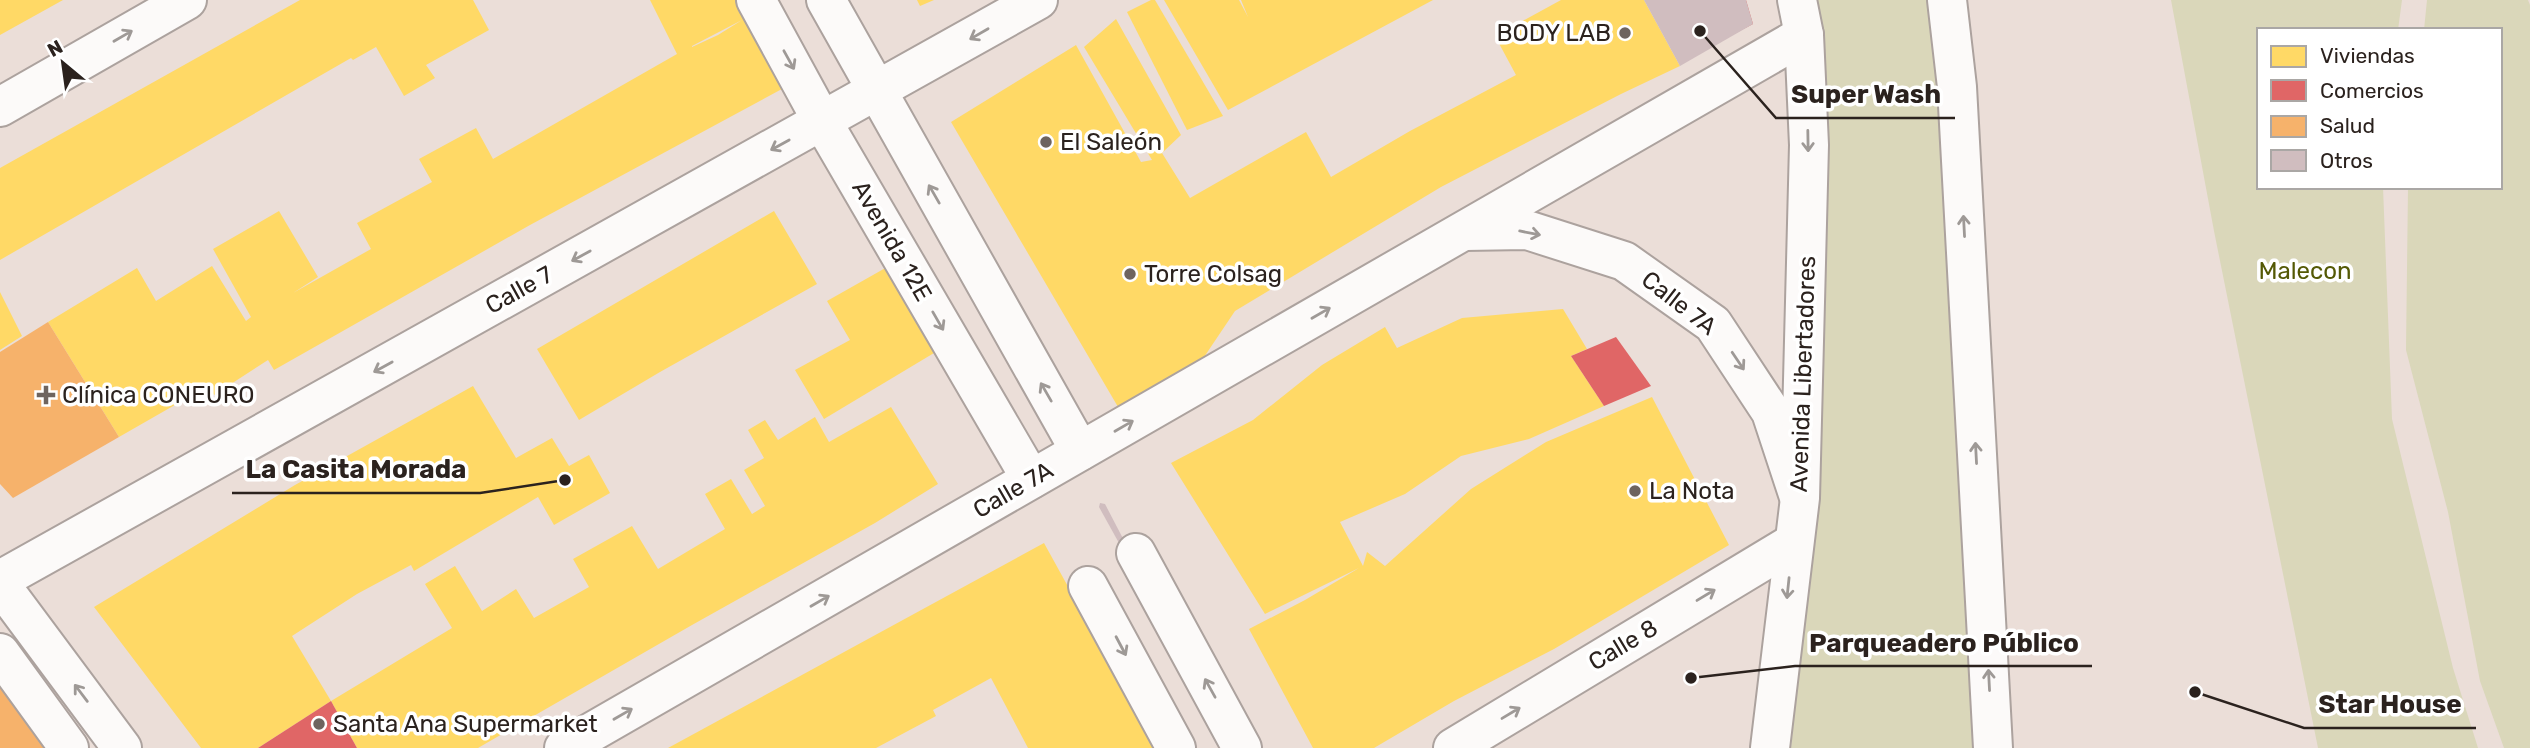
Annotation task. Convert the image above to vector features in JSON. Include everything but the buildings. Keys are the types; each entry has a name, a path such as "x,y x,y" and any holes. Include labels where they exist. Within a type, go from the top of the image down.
{"street":[{"path":"0,107 187,0"},
{"name":"Avenida 12E","path":"755,0 822,121 1031,480"},
{"path":"826,0 1080,451"},
{"name":"Calle 7","path":"0,582 1038,0"},
{"path":"1947,0 1957,87 1993,748"},
{"name":"Calle 7A","path":"564,748 1462,231 1800,18"},
{"name":"Avenida Libertadores","path":"1770,748 1800,498 1809,145 1800,18"},
{"name":"Calle 7A","path":"1462,231 1527,230 1624,261 1713,324 1771,412 1800,498"},
{"name":"Calle 8","path":"1453,748 1793,543"},
{"path":"1136,553 1242,748"},
{"path":"0,582 122,748"},
{"path":"1088,586 1176,748"},
{"path":"3,666 69,748"}],"green space":[{"path":"1806,0 1936,0 1982,748 1791,748 1810,566"},
{"name":"Malecon","path":"2171,0 2402,0 2398,28 2257,28 2257,189 2383,189 2392,419 2453,668 2478,748 2318,748 2214,231"},
{"path":"2427,0 2528,0 2530,5 2530,748 2504,748 2480,681 2448,512 2406,350 2408,189 2502,189 2502,28 2424,28"}],"place":[{"name":"Super Wash","path":"1700,31"},
{"name":"BODY LAB","path":"1625,33"},
{"name":"El Saleón","path":"1046,142"},
{"name":"Torre Colsag","path":"1130,274"},
{"name":"Clínica CONEURO","path":"46,395"},
{"name":"La Casita Morada","path":"565,480"},
{"name":"La Nota","path":"1635,491"},
{"name":"Parqueadero Público","path":"1691,678"},
{"name":"Star House","path":"2195,692"},
{"name":"Santa Ana Supermarket","path":"319,724"}]}
